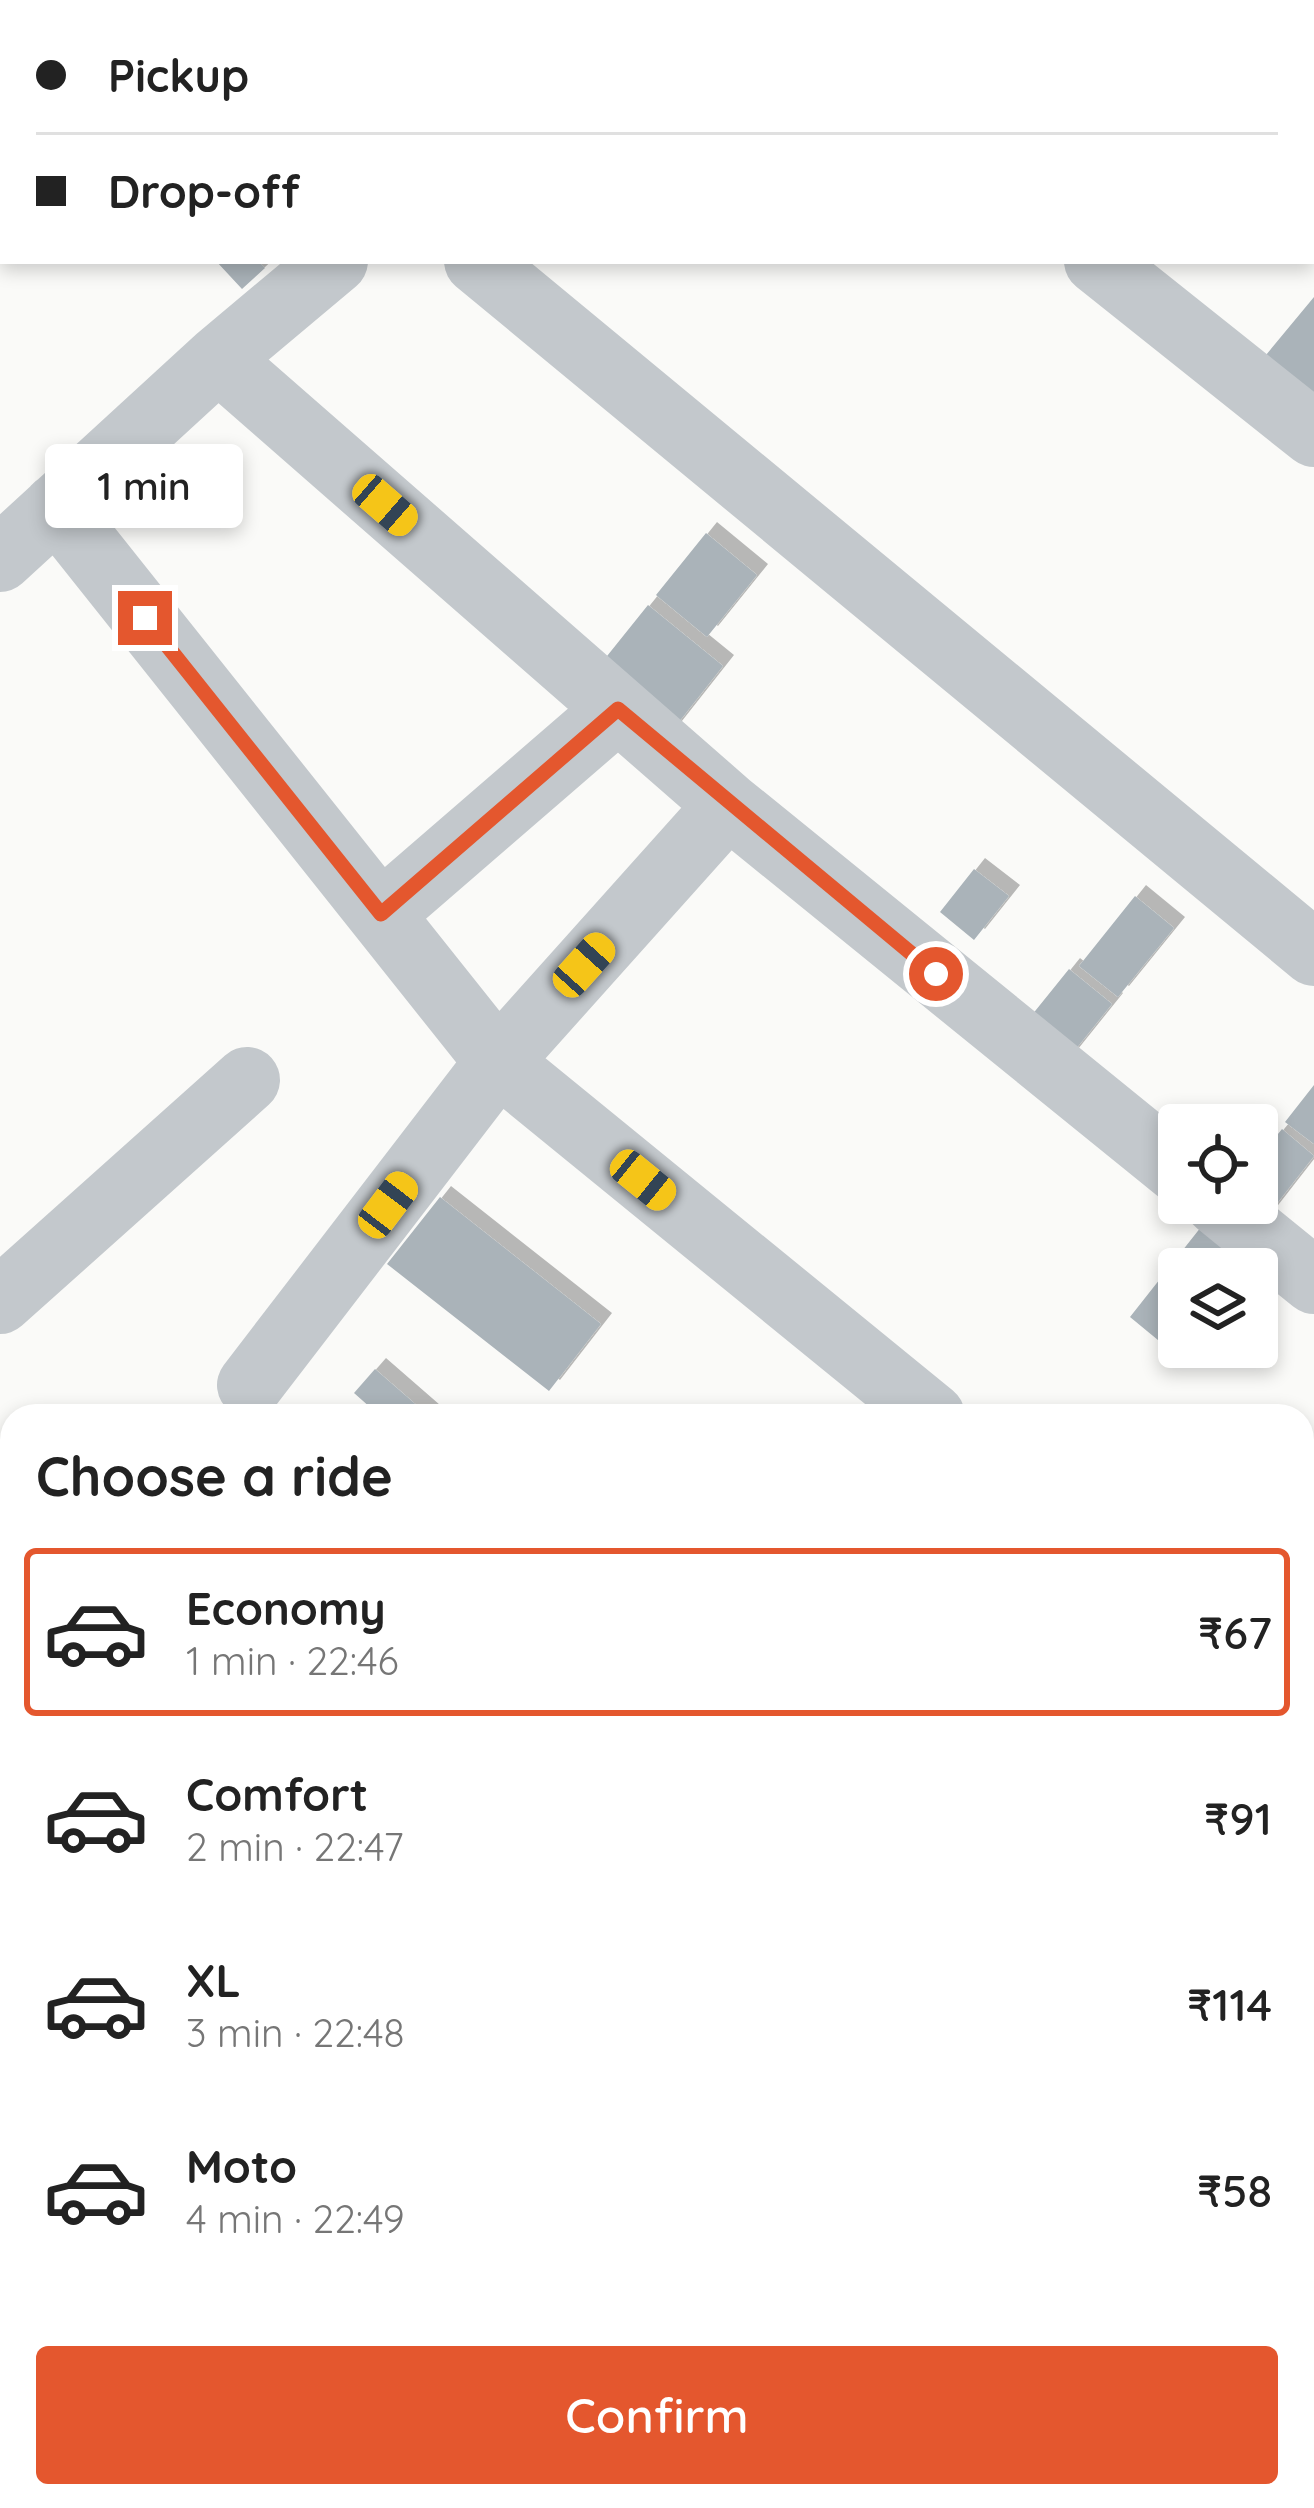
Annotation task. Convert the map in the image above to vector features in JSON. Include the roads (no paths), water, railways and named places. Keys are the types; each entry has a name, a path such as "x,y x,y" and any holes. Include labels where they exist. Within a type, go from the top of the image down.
{"street":[{"path":"0,560 218,359 331,264"},
{"path":"481,264 1314,953"},
{"path":"1101,264 1314,434"},
{"path":"218,359 728,805 1158,1154"},
{"path":"56,507 498,1061 917,1404"},
{"path":"381,914 618,709"},
{"path":"253,1404 498,1061 728,805"},
{"path":"0,1301 247,1080"},
{"path":"1244,1224 1314,1281"}]}
